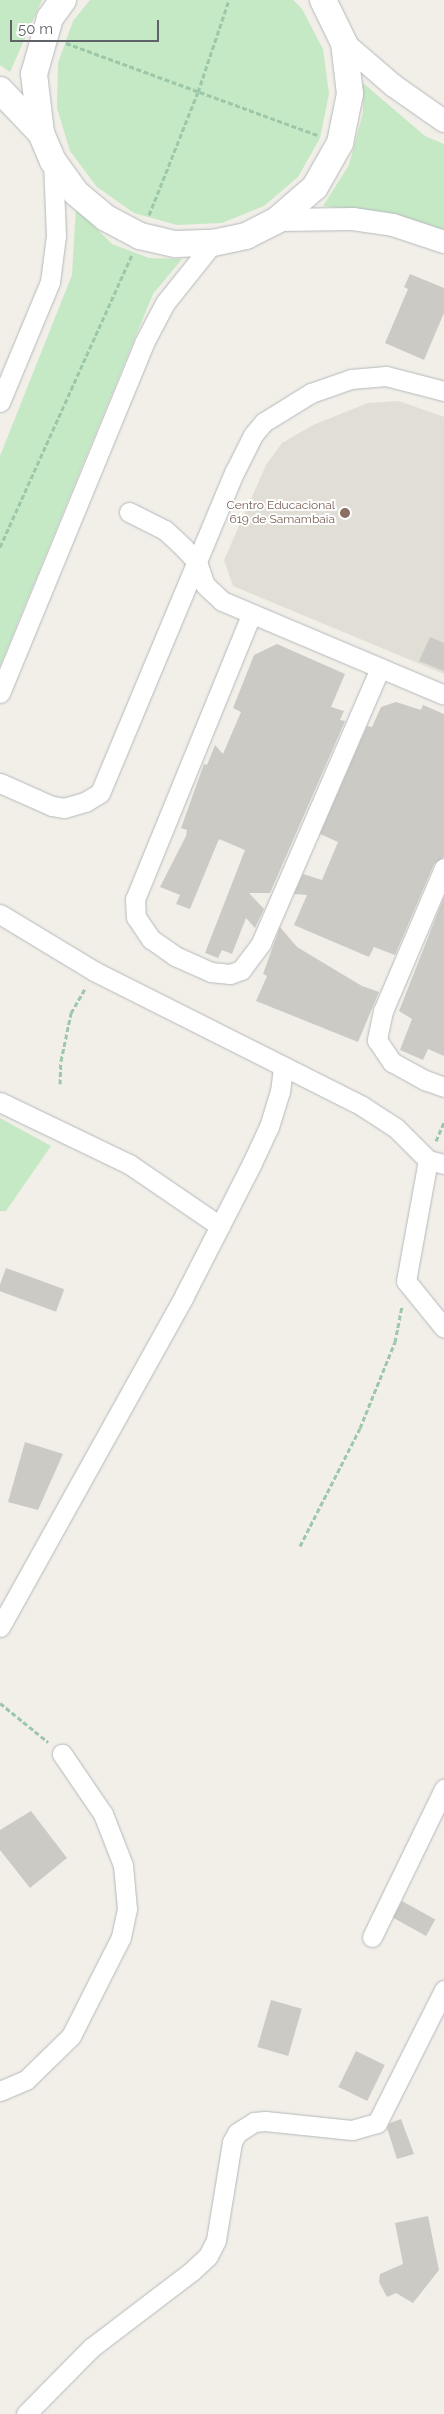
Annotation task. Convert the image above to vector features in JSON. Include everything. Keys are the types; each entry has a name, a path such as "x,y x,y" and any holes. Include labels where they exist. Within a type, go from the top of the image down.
{"main road":[{"path":"63,0 50,18 34,74 41,133 53,161 76,193 106,218 140,236 176,244 212,243 246,236 277,220 315,187 340,143 350,94 344,43 324,0"},
{"path":"0,90 41,133"}],"street":[{"path":"344,43 394,86 444,121"},
{"path":"0,402 50,282 56,236 53,161"},
{"path":"277,220 353,219 393,225 444,242"},
{"path":"0,693 144,343 166,303 212,243"},
{"path":"0,783 52,806 64,808 85,802 100,793 197,562 253,435 283,408 351,379 386,376 444,391"},
{"path":"129,512 165,530 197,562 199,572 212,592 251,615 444,695"},
{"path":"251,615 135,899 136,917 151,939 175,956 211,972 230,974 241,970 261,943 380,668"},
{"path":"444,868 383,1011 377,1040 392,1062 425,1080 444,1087"},
{"path":"0,914 94,971 362,1106 396,1128 436,1162 406,1280 444,1328"},
{"path":"0,1628 220,1226 269,1127 280,1092 283,1066"},
{"path":"0,1102 129,1164 220,1226"},
{"path":"0,2091 26,2080 71,2036 121,1937 127,1909 123,1865 103,1814 62,1754"},
{"path":"372,1937 444,1789"},
{"path":"26,2414 91,2348 177,2283 208,2256 216,2240 232,2142 236,2133 254,2122 264,2121 352,2130 377,2123 444,1990"}],"path":[{"path":"0,547 140,236 198,92 230,0"},
{"path":"45,35 340,143"},
{"path":"60,1084 62,1055 71,1012 94,971"},
{"path":"300,1546 360,1428 395,1342 406,1280"},
{"path":"0,1703 62,1754"}],"shaded area":[{"name":"Centro Educacional 619 de Samambaia","path":"399,401 444,417 444,674 233,586 224,560 266,465 282,443 313,425 368,403"}],"green space":[{"path":"0,0 42,0 10,72 0,65"},
{"path":"90,0 293,0 302,9 323,49 329,94 320,138 298,177 264,206 222,223 177,225 134,213 97,187 70,151 57,108 58,63 73,21"},
{"path":"363,83 425,136 444,144 444,235 386,212 323,206 349,165 363,113"},
{"path":"76,208 112,244 149,258 182,259 153,294 0,666 0,456 72,275"},
{"path":"0,1118 51,1146 6,1211 0,1211"}],"building":[{"path":"410,274 444,288 444,313 424,360 385,343 408,289 404,287"},
{"path":"430,637 444,643 444,671 419,661"},
{"path":"277,644 345,674 331,707 344,711 340,720 345,721 270,893 249,893 264,909 255,928 246,918 232,954 222,950 218,958 205,953 245,850 219,839 190,909 176,904 180,895 160,887 186,836 187,830 181,828 204,764 207,765 215,745 223,754 241,712 233,708 254,655"},
{"path":"396,702 421,710 423,705 444,714 444,857 434,864 395,955 374,947 369,957 294,925 307,895 294,894 303,874 322,880 338,842 320,834 367,726 372,727 381,707"},
{"path":"444,897 444,1056 428,1049 423,1060 400,1050 412,1019 399,1011"},
{"path":"280,927 297,947 362,986 379,992 358,1042 256,1001 267,976 263,974"},
{"path":"6,1268 64,1289 56,1312 0,1291 0,1284"},
{"path":"25,1442 63,1454 38,1510 8,1502"},
{"path":"31,1811 67,1858 30,1888 0,1850 0,1830"},
{"path":"402,1901 435,1919 426,1936 393,1918"},
{"path":"271,2000 302,2009 288,2056 257,2047"},
{"path":"356,2051 385,2065 367,2101 338,2087"},
{"path":"401,2119 414,2154 397,2159 387,2128 390,2123"},
{"path":"428,2216 439,2270 413,2303 396,2293 387,2297 379,2282 380,2274 403,2264 395,2223"}],"place":[{"name":"Centro Educacional 619 de Samambaia","path":"345,513"}]}
